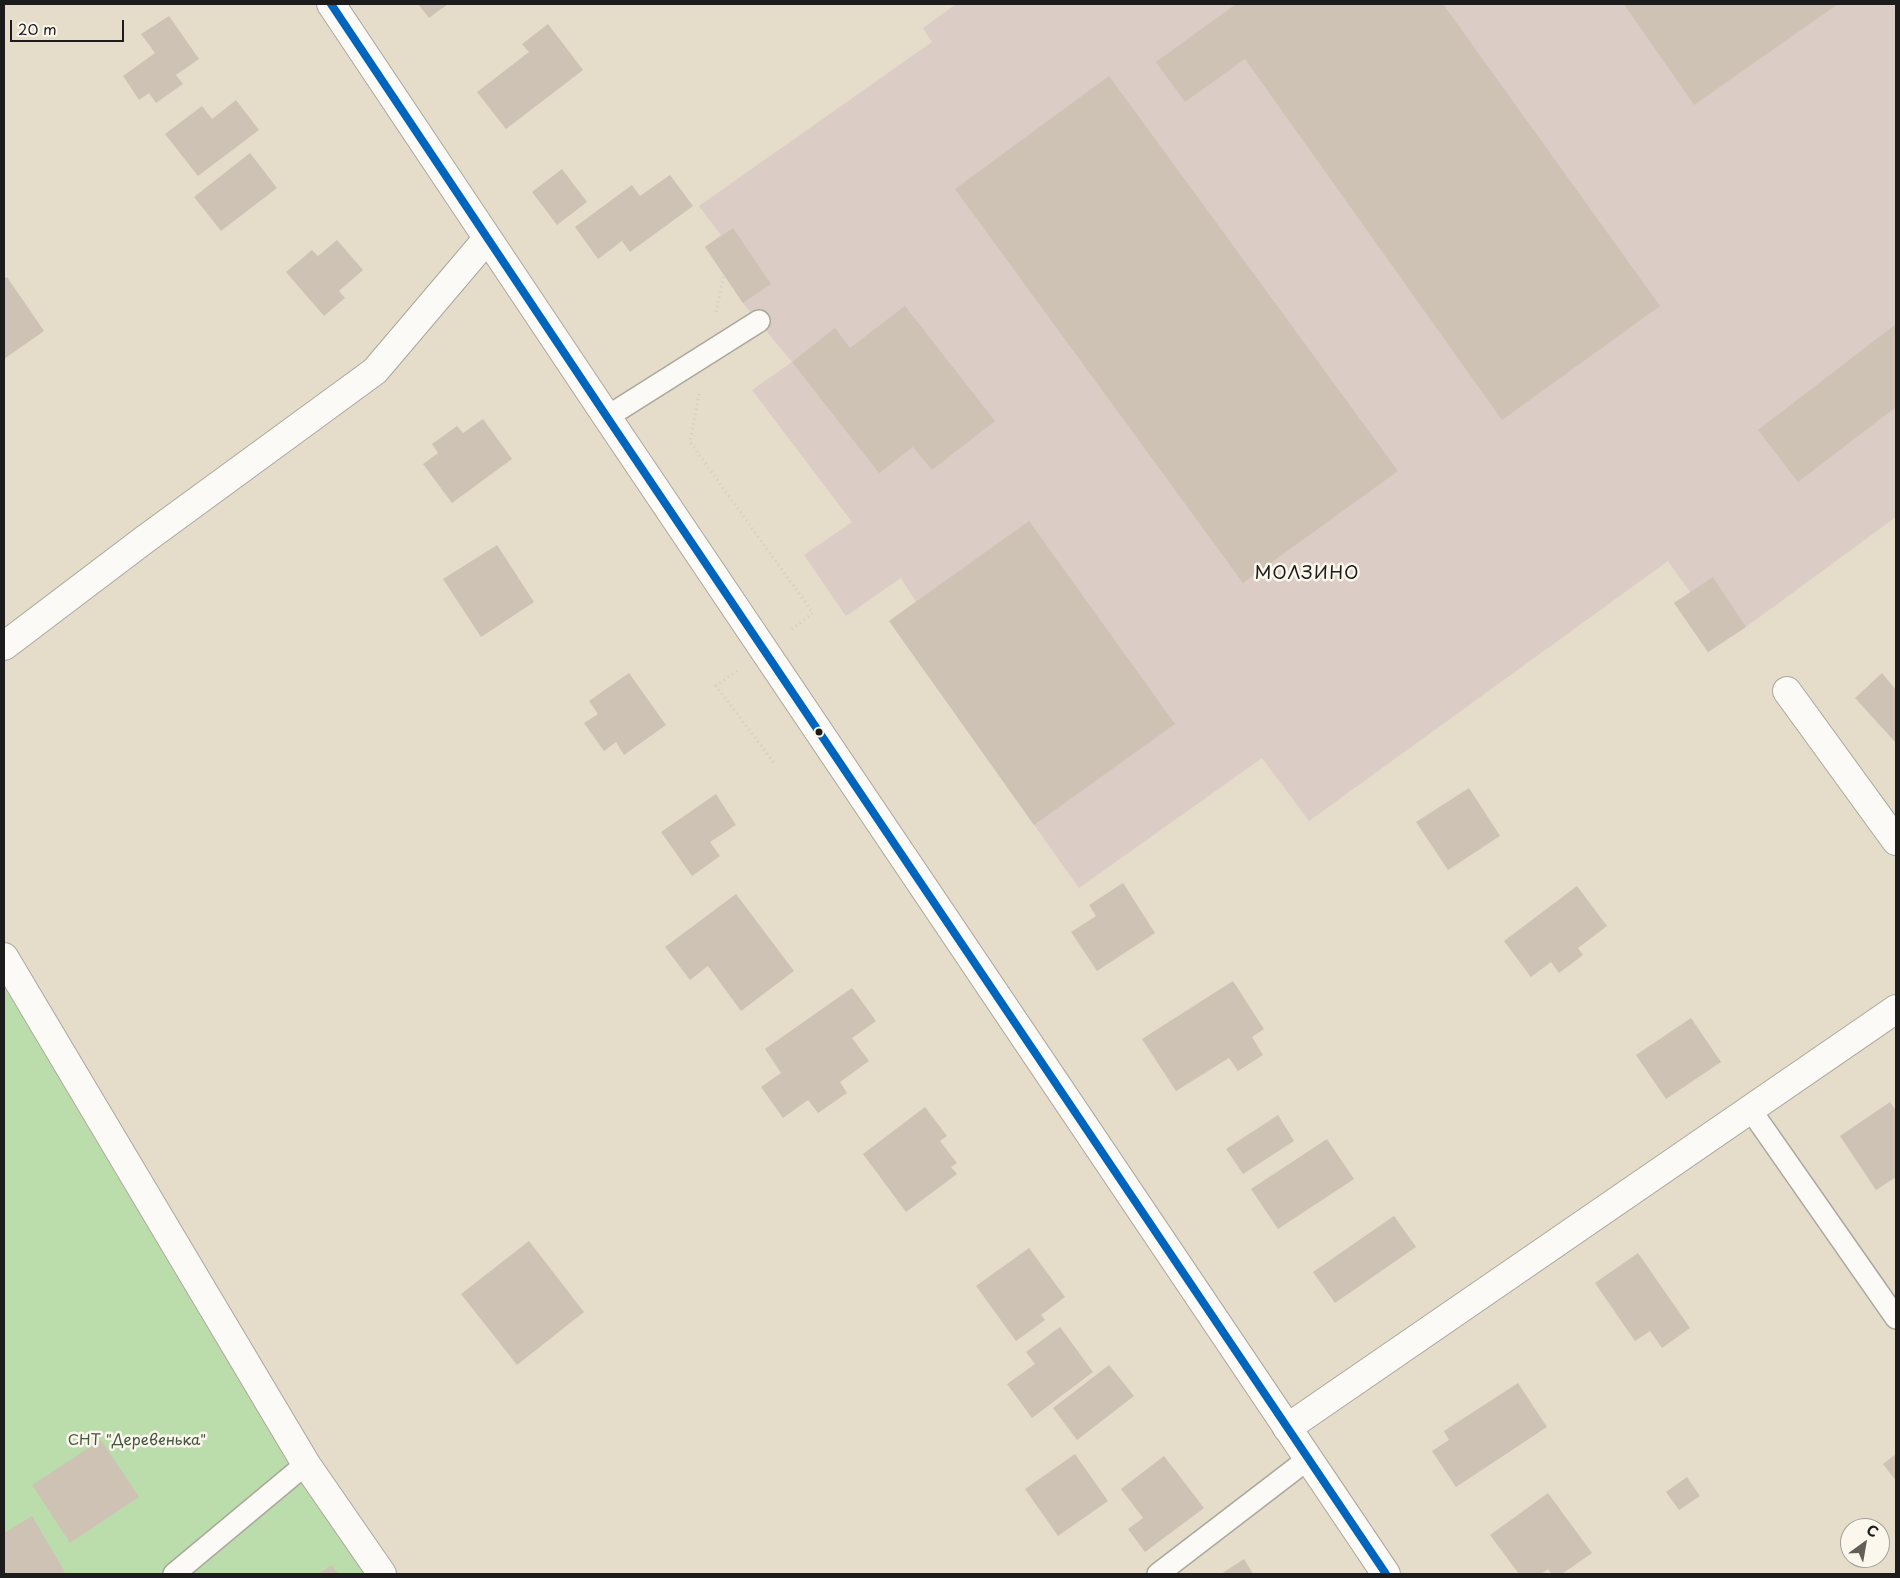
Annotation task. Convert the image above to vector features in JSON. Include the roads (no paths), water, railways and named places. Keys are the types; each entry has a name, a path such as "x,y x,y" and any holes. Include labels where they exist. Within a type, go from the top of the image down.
{"street":[{"path":"331,4 487,239 1386,1574"},
{"path":"4,646 144,540 375,372 487,239"},
{"path":"1787,691 1896,841"},
{"path":"4,957 306,1464 382,1574"},
{"path":"1287,1428 1896,1009"}],"lane":[{"path":"607,417 758,321"},
{"path":"1750,1110 1896,1318"},
{"path":"1158,1574 1308,1459"},
{"path":"174,1574 306,1464"}],"district":[{"name":"МОЛЗИНО","path":"1307,574"}],"park label":[{"name":"СНТ \"Деревенька\"","path":"137,1441"}]}
